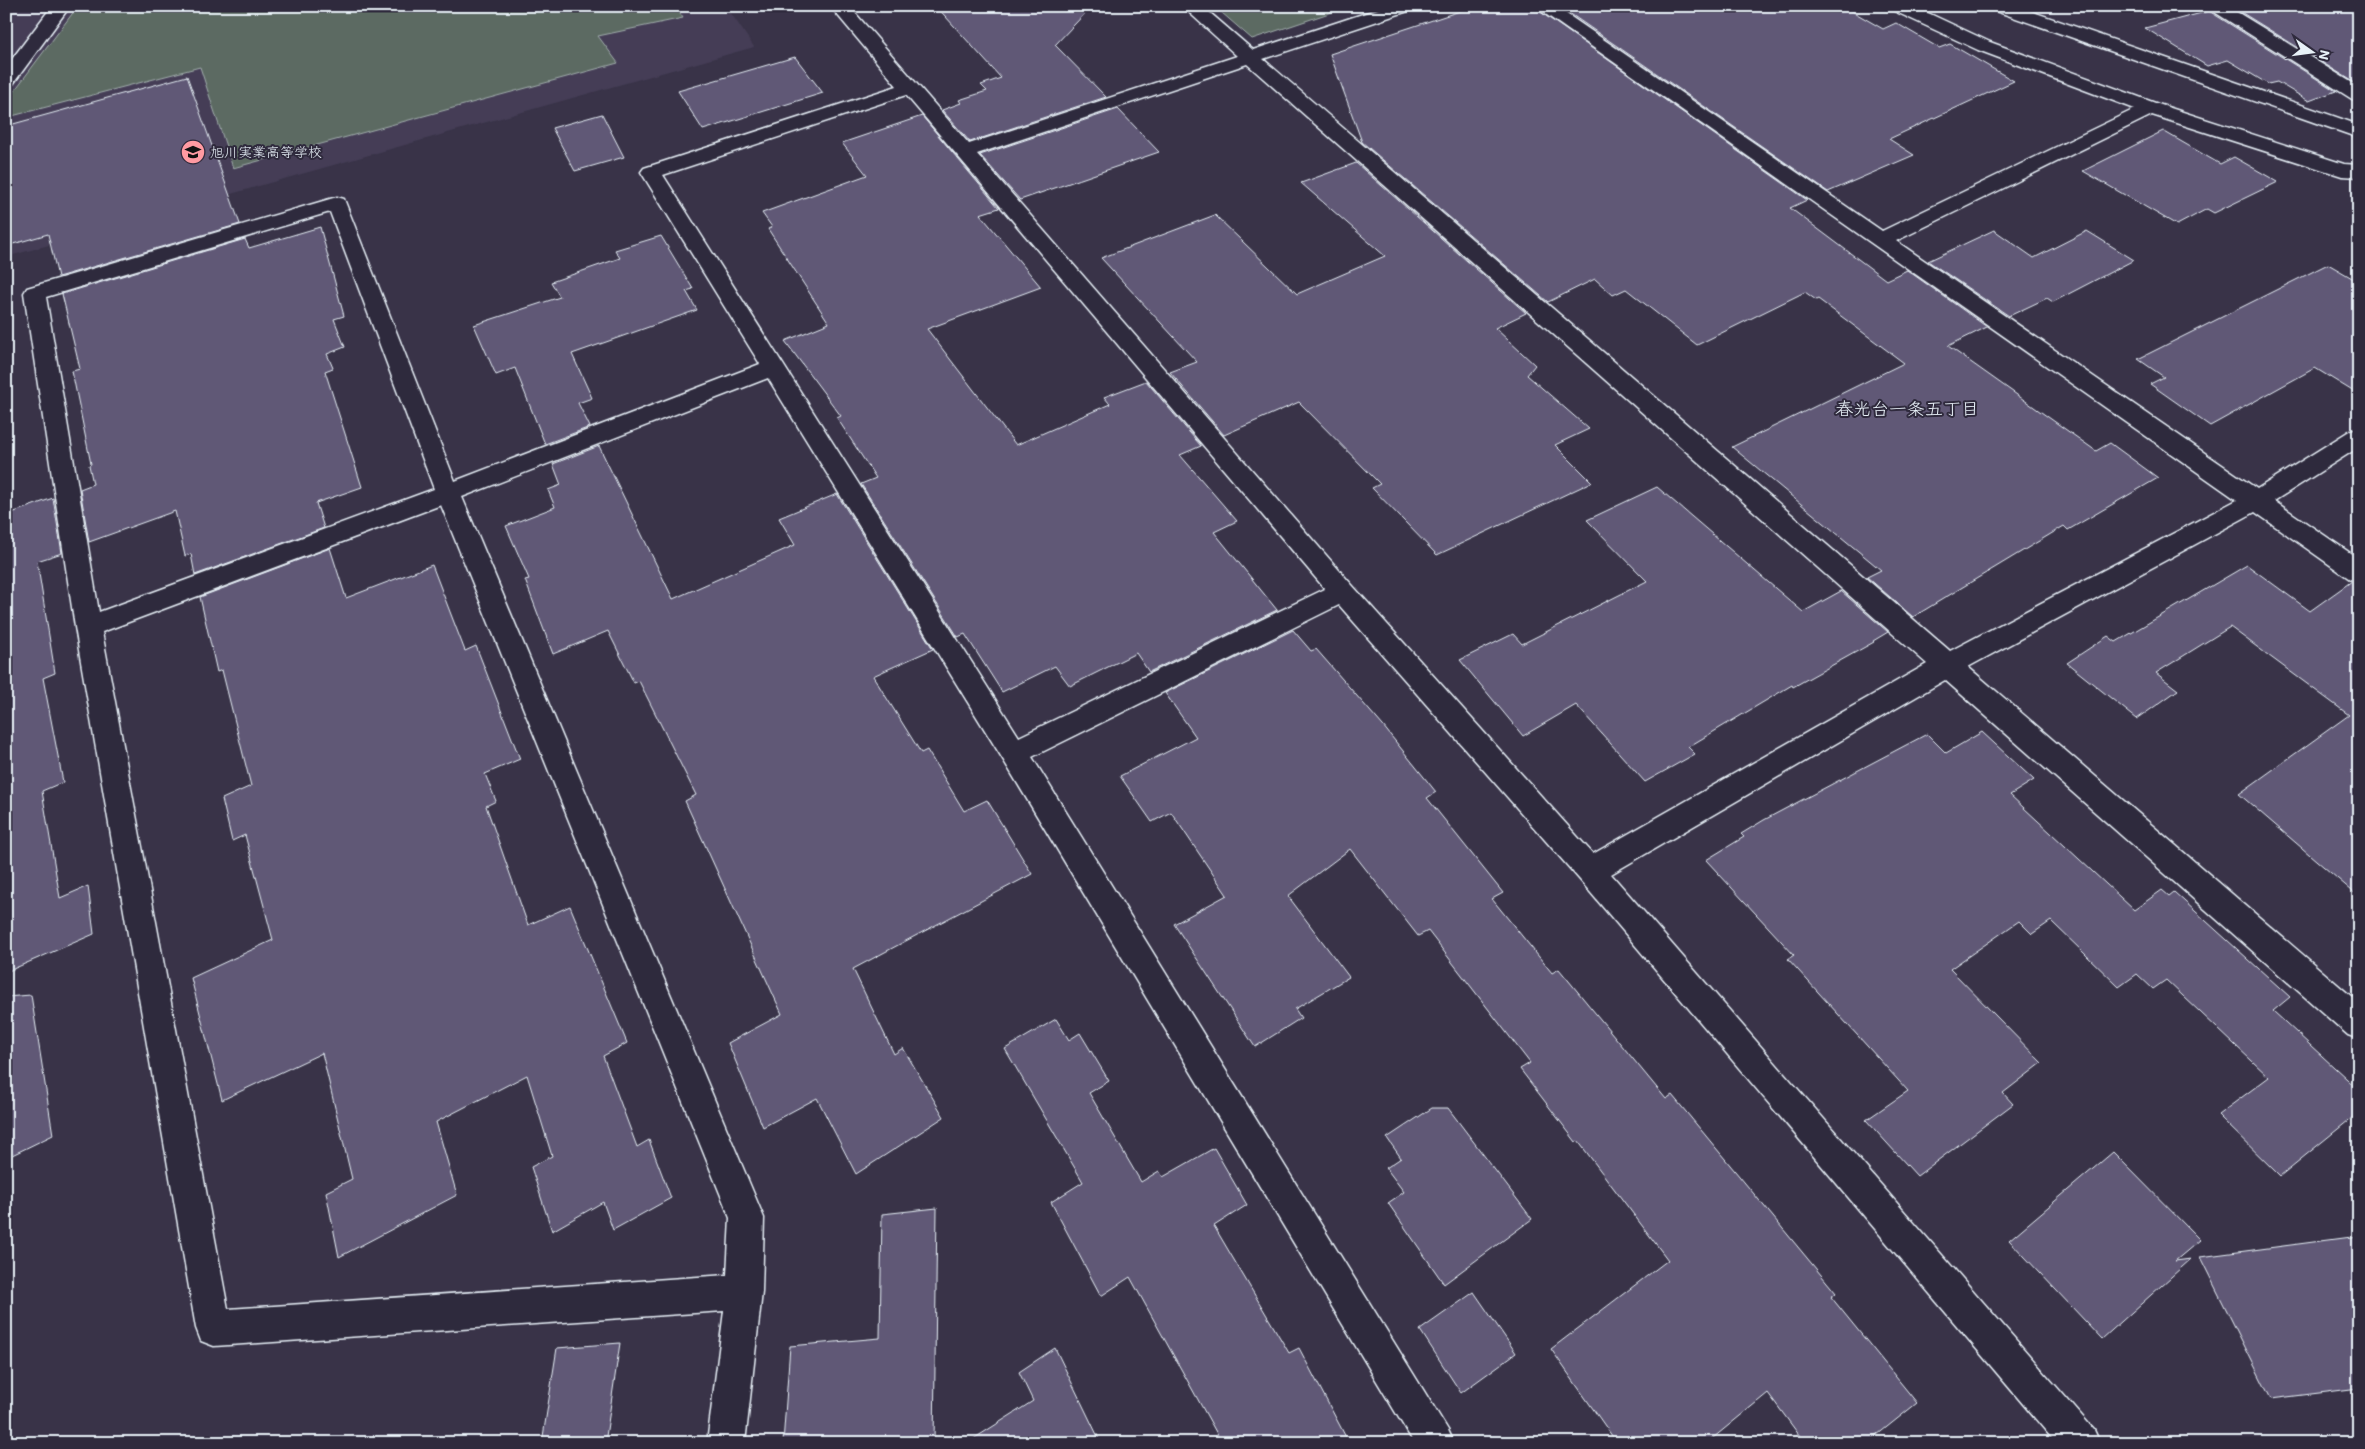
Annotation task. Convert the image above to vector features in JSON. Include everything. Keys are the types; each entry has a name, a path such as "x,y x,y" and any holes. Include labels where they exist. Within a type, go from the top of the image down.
{"street":[{"path":"6,80 60,6"},
{"path":"839,6 1343,592 1590,872 2081,1443"},
{"path":"1191,6 2359,1024"},
{"path":"965,152 1405,6"},
{"path":"1543,6 2359,572"},
{"path":"1898,6 1984,46 2151,108 2342,170 2359,171"},
{"path":"1999,6 2359,132"},
{"path":"2214,6 2359,95"},
{"path":"909,88 651,172 1014,753 1435,1443"},
{"path":"1881,240 2151,108"},
{"path":"726,1443 744,1292 747,1218 448,493 337,203 35,293 88,627 214,1328 744,1292"},
{"path":"88,627 448,493 775,368"},
{"path":"1590,872 1948,664 2257,500 2359,436"},
{"path":"1014,753 1343,592"}],"shaded area":[{"name":"旭川実業高等学校","path":"6,6 726,6 754,47 6,257"}],"green space":[{"path":"78,6 675,6 683,18 598,36 618,63 233,168 200,67 12,116 6,102"},
{"path":"1214,6 1350,6 1252,39"}],"building":[{"path":"936,6 1092,6 1055,45 1106,97 970,142 942,110 961,103 959,100 987,91 981,85 1001,78"},
{"path":"1475,6 1532,6 1807,200 1790,208 1886,280 1907,270 1987,327 1948,346 2096,451 2110,443 2158,478 2068,530 2064,526 1913,617 1867,577 1881,570 1732,447 1904,363 1818,299 1816,300 1805,292 1697,345 1626,289 1613,295 1595,279 1548,302 1362,142 1330,54"},
{"path":"1559,6 1843,6 1883,29 1896,23 1939,48 1950,44 2014,81 1889,139 1914,155 1828,192"},
{"path":"2231,6 2359,6 2359,83 2357,84"},
{"path":"2209,11 2336,91 2309,101 2277,82 2268,84 2228,60 2207,66 2145,28"},
{"path":"795,57 823,93 703,130 678,91"},
{"path":"187,76 240,224 58,277 48,234 6,246 6,126"},
{"path":"1118,109 1159,152 1020,200 980,155"},
{"path":"602,114 624,157 575,171 552,128"},
{"path":"922,116 999,208 980,214 1041,287 927,329 1016,445 1110,404 1104,397 1146,381 1201,446 1180,455 1237,521 1214,532 1277,610 1149,672 1136,653 1070,686 1055,666 1002,692 965,634 958,637 861,484 876,478 837,418 841,416 785,341 829,323 768,229 772,227 762,213 867,175 842,143"},
{"path":"2163,131 2220,164 2234,157 2278,182 2214,213 2207,209 2177,225 2083,171"},
{"path":"1356,163 1526,313 1495,328 1535,365 1527,375 1589,429 1555,445 1592,482 1437,555 1372,488 1380,484 1299,402 1224,435 1170,372 1197,362 1101,258 1215,215 1297,294 1385,256 1301,183"},
{"path":"320,227 344,316 334,319 345,347 327,354 333,368 325,371 362,487 316,503 324,528 195,575 191,554 185,556 175,511 89,542 80,489 93,484 89,465 91,464 72,371 80,369 62,294 245,239 249,248"},
{"path":"1994,230 2034,258 2087,231 2134,260 2053,302 2047,298 2009,316 1928,261"},
{"path":"661,236 693,289 686,291 697,310 572,354 592,398 578,403 590,427 545,444 515,368 496,375 474,325 560,297 551,282 620,258 615,250"},
{"path":"2328,264 2359,282 2359,395 2315,368 2210,426 2150,384 2164,377 2138,359"},
{"path":"599,446 673,599 795,545 779,518 837,494 933,649 873,676 921,753 927,750 964,811 987,800 1032,874 853,969 894,1054 903,1048 944,1117 856,1174 817,1098 763,1127 728,1043 782,1014 685,801 696,795 639,681 634,683 608,631 553,654 525,580 529,579 506,526 555,507 548,490 561,485 553,464"},
{"path":"1657,487 1803,612 1841,591 1888,632 1874,642 1793,687 1792,685 1688,747 1695,754 1645,782 1576,705 1523,736 1460,660 1513,634 1522,644 1647,581 1587,520"},
{"path":"53,498 62,553 37,561 55,673 43,678 63,782 42,791 60,898 88,886 94,934 6,972 6,515"},
{"path":"330,548 346,598 432,565 465,651 476,646 520,759 485,774 496,801 486,806 528,925 570,906 627,1043 603,1056 637,1147 649,1140 671,1198 613,1230 603,1202 552,1231 531,1167 552,1156 527,1075 436,1122 457,1195 339,1257 326,1192 352,1179 322,1053 222,1100 191,978 273,940 245,835 232,841 222,799 251,786 222,670 217,672 200,597"},
{"path":"2247,565 2310,611 2352,581 2359,584 2359,897 2239,794 2349,715 2230,627 2156,673 2178,690 2137,719 2067,663 2108,636 2116,642"},
{"path":"1293,630 1311,651 1316,649 1383,726 1436,792 1427,798 1503,893 1492,899 1552,973 1559,969 1666,1099 1672,1095 1836,1293 1831,1297 1917,1403 1867,1443 1805,1443 1768,1393 1707,1443 1617,1443 1551,1349 1668,1260 1578,1141 1576,1142 1520,1069 1530,1063 1428,931 1418,936 1350,849 1288,896 1349,977 1295,1009 1301,1018 1255,1047 1174,924 1227,895 1171,812 1152,822 1120,776 1196,737 1165,693"},
{"path":"1982,732 2034,780 2010,795 2134,910 2162,890 2169,896 2174,892 2290,997 2273,1011 2359,1090 2359,1112 2280,1176 2218,1115 2269,1077 2166,980 2153,989 2137,974 2119,987 2051,921 2032,934 2019,921 1950,969 2042,1063 2003,1093 2013,1104 1917,1176 1866,1120 1908,1091 1788,959 1794,955 1706,860 1744,837 1741,834 1764,820 1927,734 1946,753"},
{"path":"31,995 53,1135 6,1158 6,997"},
{"path":"1056,1019 1069,1040 1080,1033 1109,1081 1089,1093 1141,1182 1159,1171 1163,1177 1214,1148 1247,1205 1214,1226 1289,1353 1299,1348 1349,1443 1222,1443 1130,1277 1101,1296 1051,1202 1083,1182 1005,1049"},
{"path":"1432,1108 1448,1108 1532,1219 1444,1284 1388,1203 1404,1192 1386,1168 1401,1158 1387,1138"},
{"path":"2113,1152 2200,1240 2175,1261 2191,1259 2102,1339 2009,1240"},
{"path":"937,1208 934,1443 783,1443 790,1346 880,1338 882,1214"},
{"path":"2359,1236 2359,1388 2271,1399 2200,1257"},
{"path":"1474,1292 1516,1353 1461,1393 1420,1330"},
{"path":"620,1343 605,1443 542,1443 557,1348"},
{"path":"1055,1348 1101,1443 967,1443 1033,1401 1019,1372"}],"place":[{"name":"旭川実業高等学校","path":"193,152"}],"district":[{"name":"春光台一条五丁目","path":"1907,409"}]}
